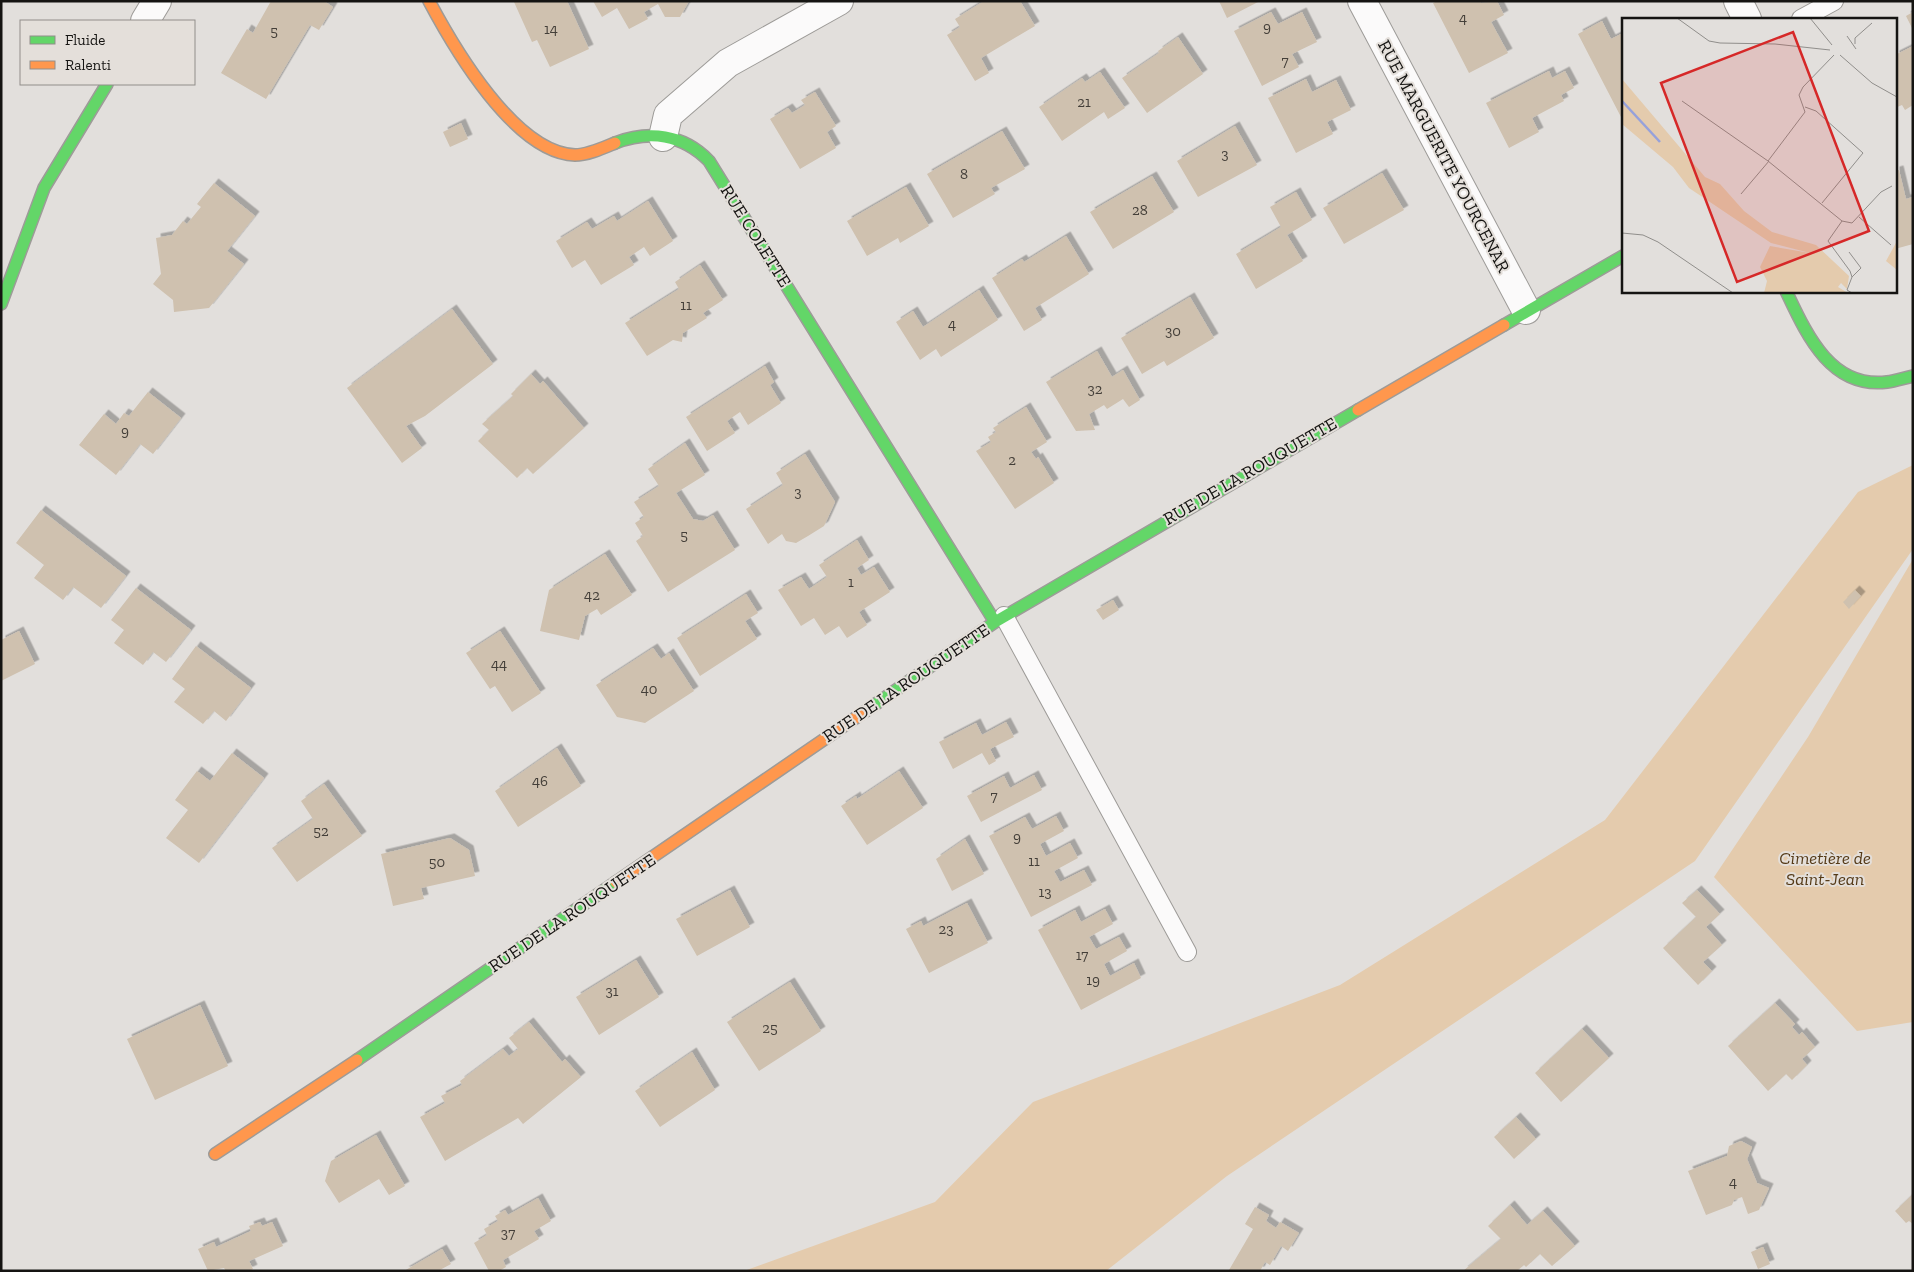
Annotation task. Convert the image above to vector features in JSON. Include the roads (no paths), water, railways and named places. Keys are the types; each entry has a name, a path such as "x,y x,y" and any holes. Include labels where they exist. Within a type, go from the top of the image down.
{"street":[{"path":"146,20 157,1"},
{"name":"RUE COLETTE","path":"429,1 449,40 492,97 518,128 546,149 574,155 604,150 637,136 664,136 690,144 709,161 999,619"},
{"path":"664,136 668,115 728,63 839,1"},
{"name":"RUE MARGUERITE YOURCENAR","path":"1362,1 1526,310"},
{"path":"1738,1 1746,18"},
{"path":"1,304 44,188 106,85"},
{"name":"RUE DE LA ROUQUETTE","path":"215,1154 283,1111 999,619 1526,310 1622,257"},
{"path":"1787,292 1819,354 1835,371 1864,382 1895,382 1913,376"}],"lane":[{"path":"1803,18 1834,1"},
{"path":"999,619 1187,952"}],"park label":[{"name":"Cimetière de Saint-Jean","path":"1825,868"}]}
